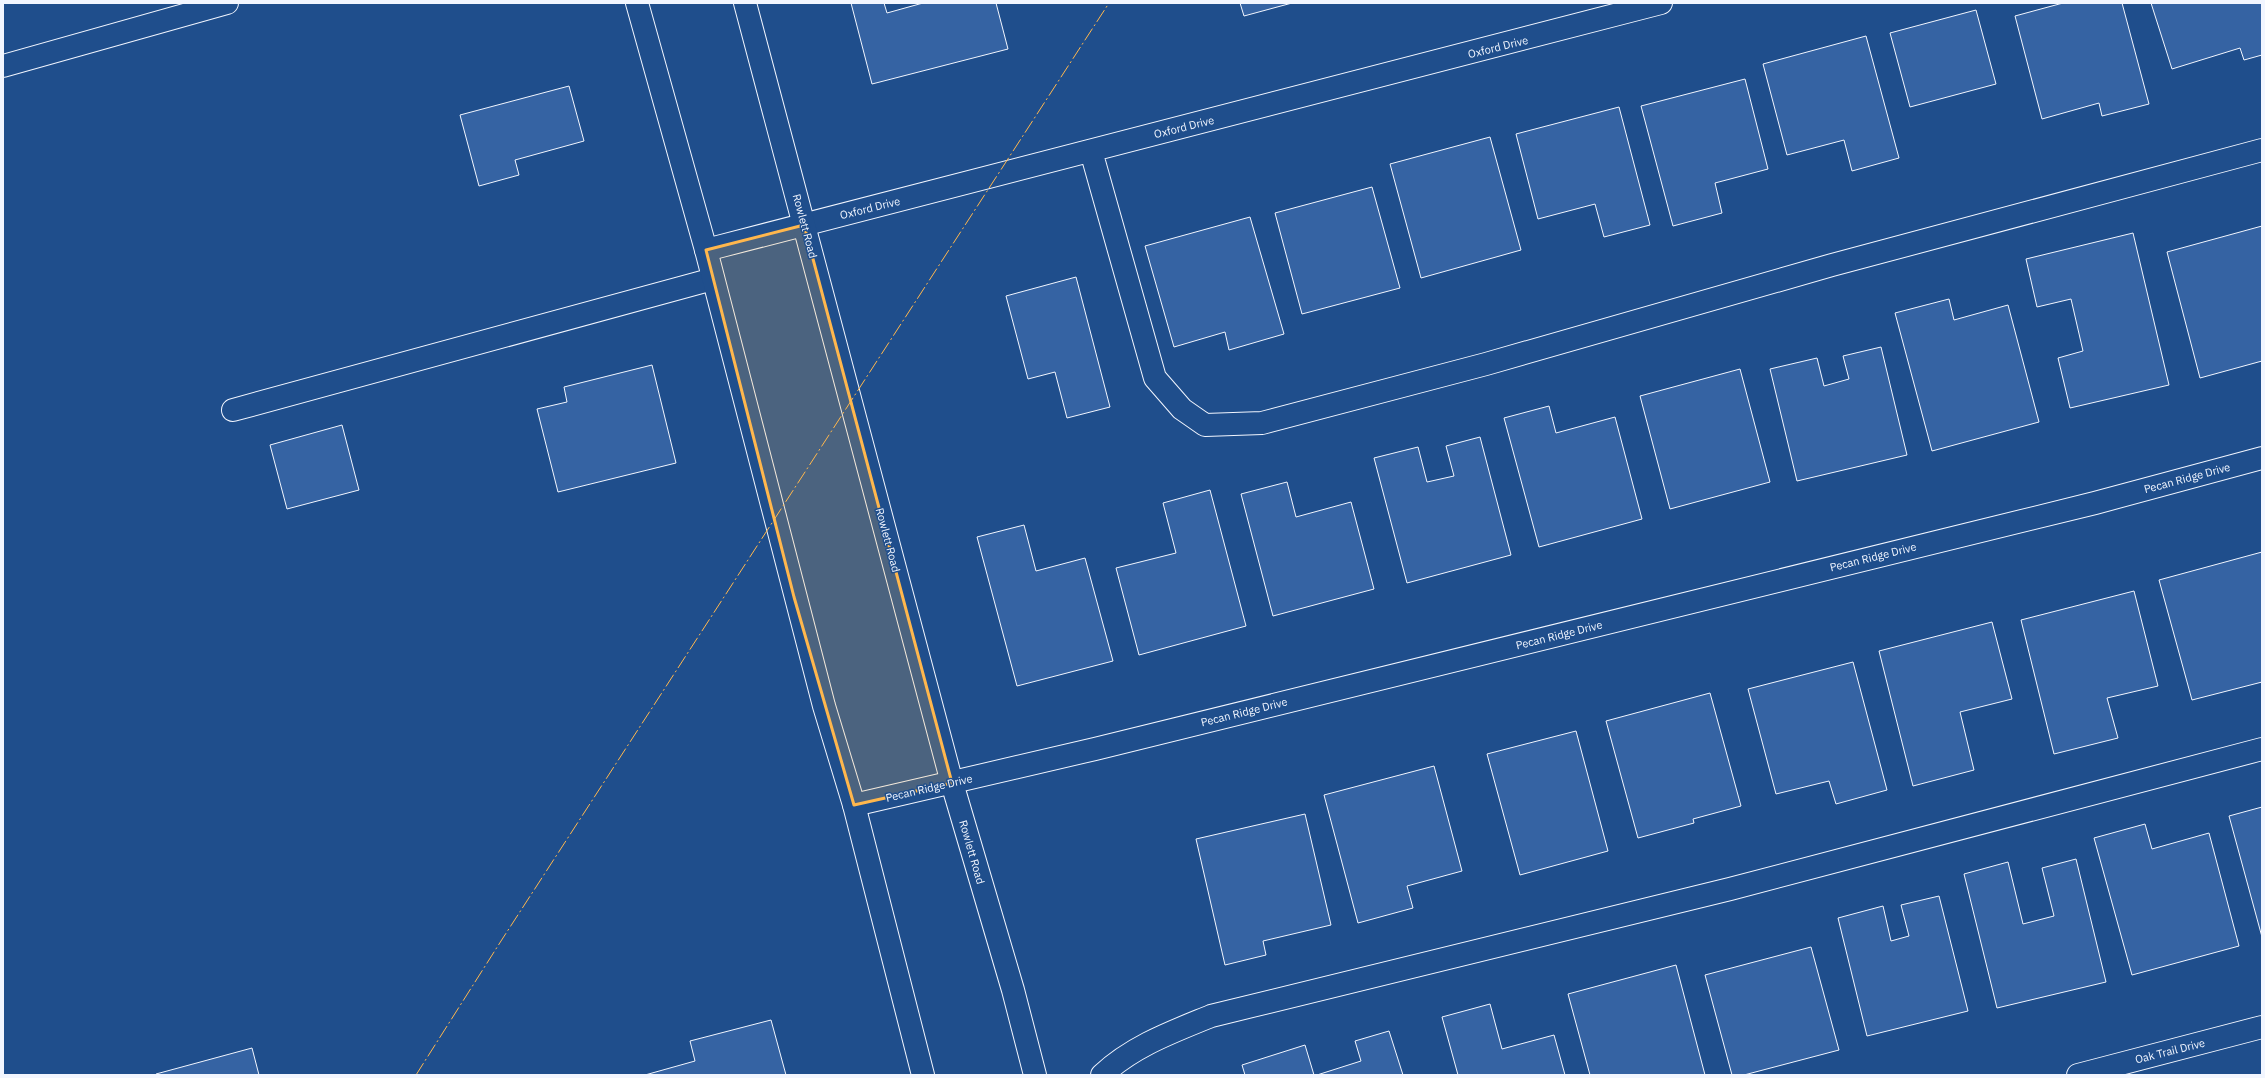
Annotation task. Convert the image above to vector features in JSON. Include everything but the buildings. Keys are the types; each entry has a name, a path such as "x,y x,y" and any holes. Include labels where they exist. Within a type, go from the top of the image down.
{"street":[{"path":"3,66 227,3"},
{"path":"637,3 706,250 794,597 824,706 854,805 923,1075"},
{"name":"Rowlett Road","path":"745,3 952,783 1011,983 1035,1075"},
{"name":"Oxford Drive","path":"706,250 1661,3"},
{"path":"1091,151 1155,378 1182,409 1205,425 1262,422 1486,364 1832,265 2262,150"},
{"path":"233,410 713,279"},
{"name":"Pecan Ridge Drive","path":"854,805 952,783 2095,503 2262,458"},
{"path":"1102,1075 1115,1063 1158,1037 1211,1016 1730,889 2262,750"},
{"name":"Oak Trail Drive","path":"2078,1075 2262,1027"}],"highlighted area":[{"path":"804,225 952,783 854,805 794,597 706,250"}],"power":[{"path":"416,1075 501,941 1109,3"}]}
